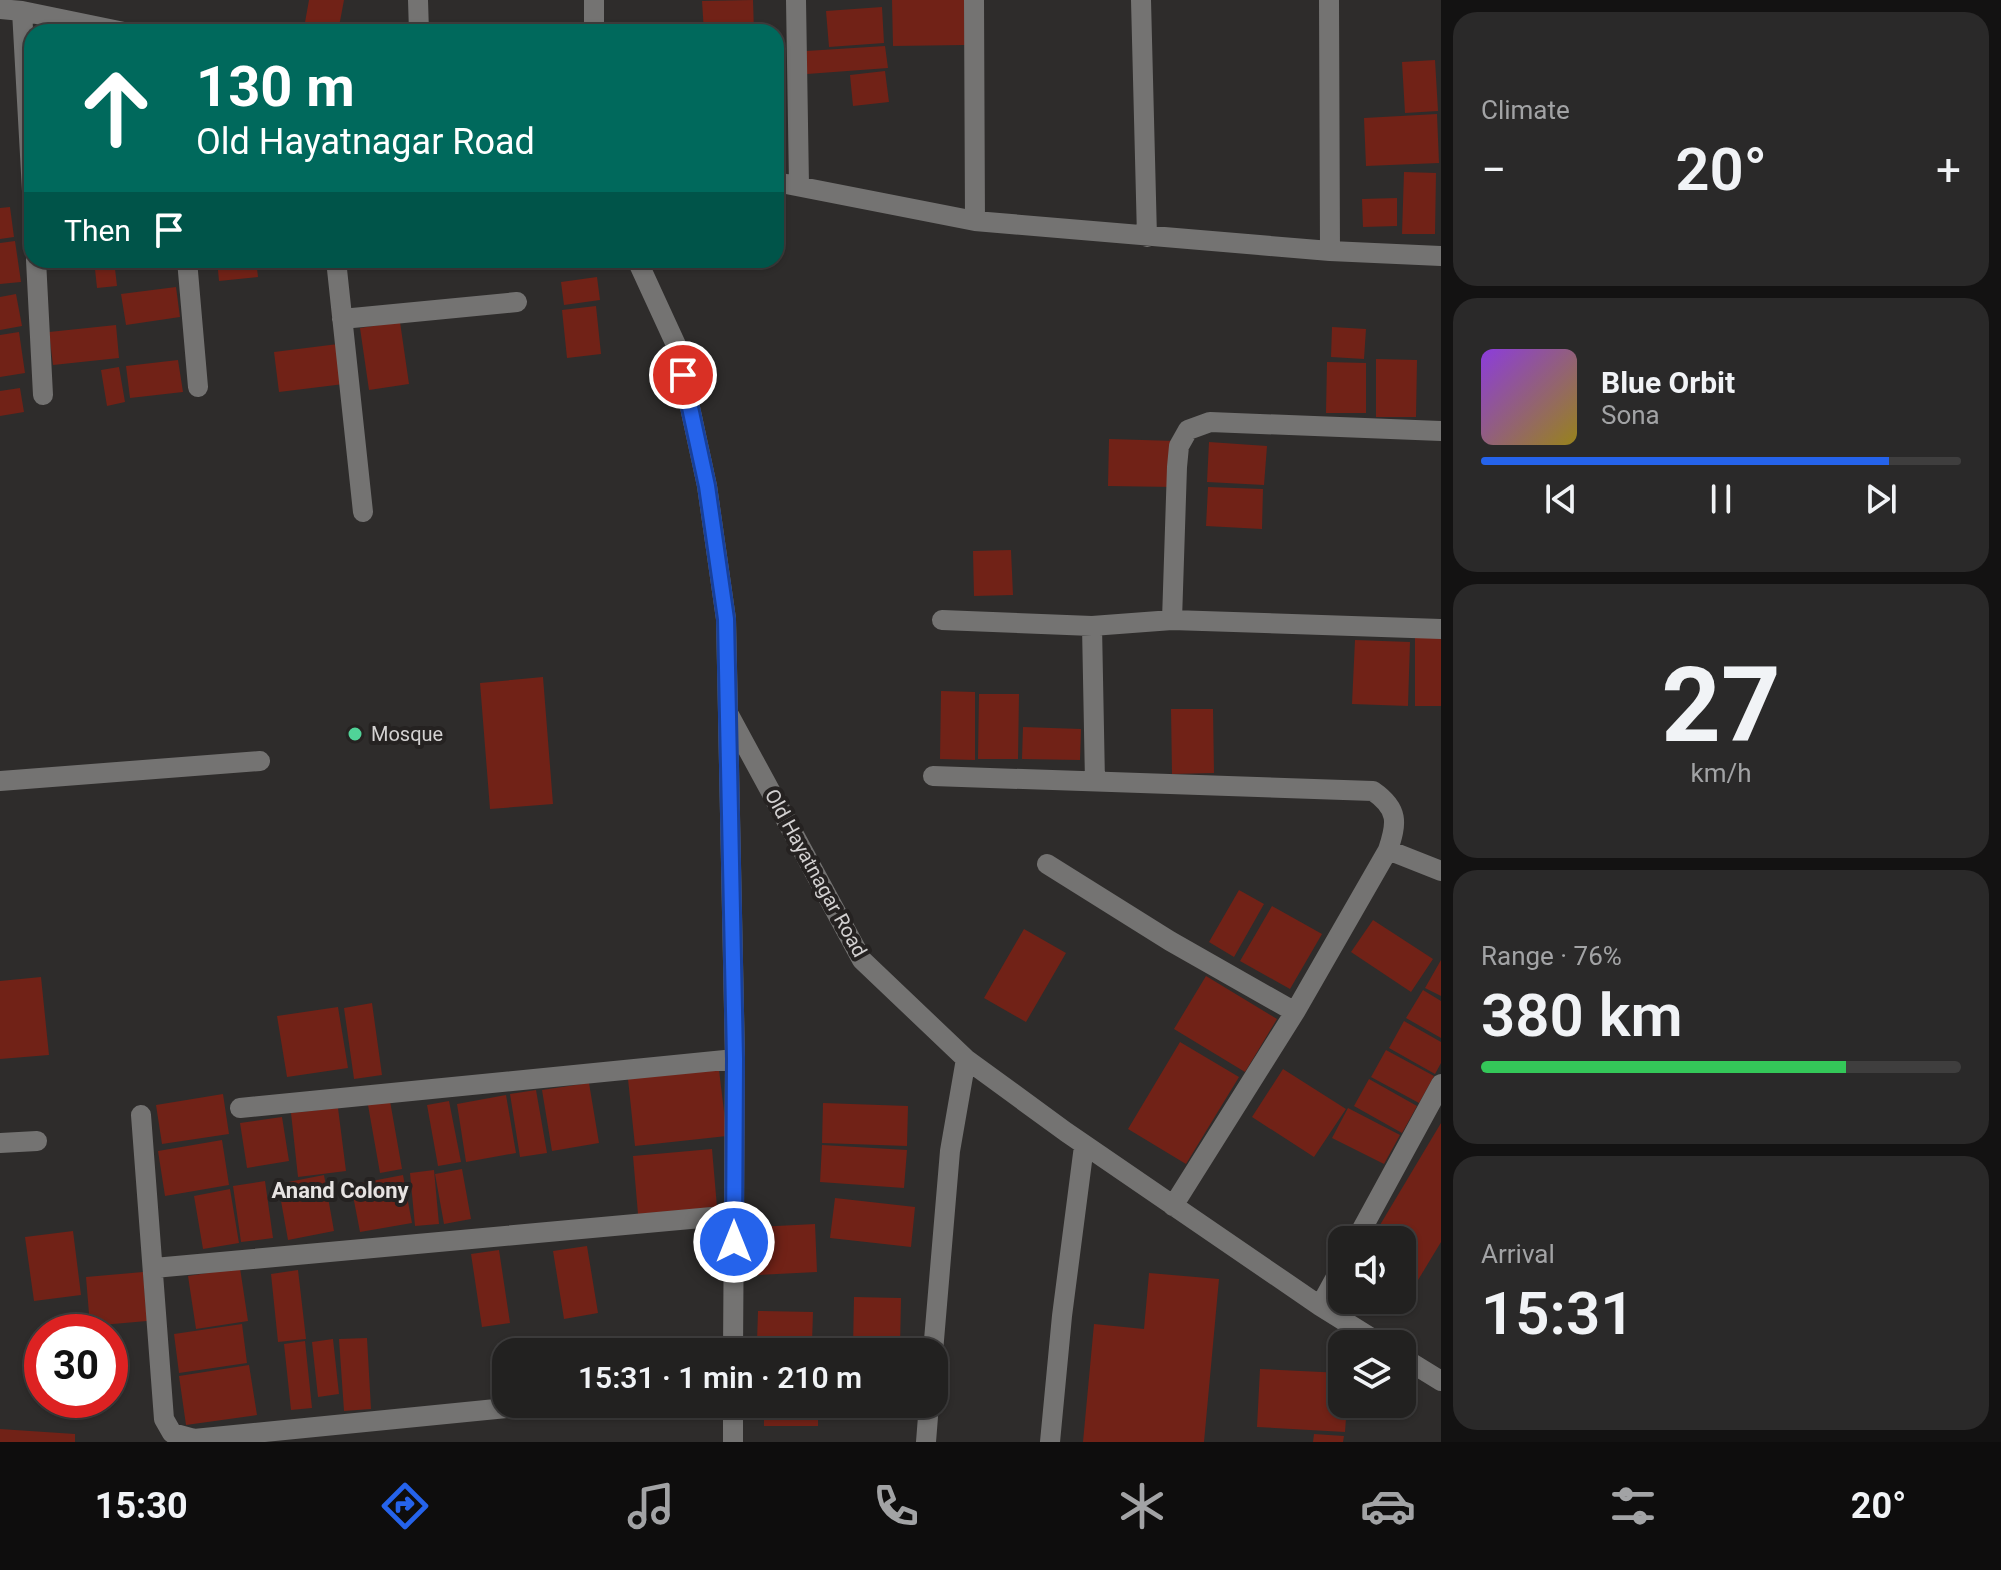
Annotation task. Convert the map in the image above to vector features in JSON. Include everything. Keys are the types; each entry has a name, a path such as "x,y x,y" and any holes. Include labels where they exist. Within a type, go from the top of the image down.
{"street":[{"path":"418,0 419,24"},
{"path":"594,0 594,24"},
{"path":"796,0 799,185"},
{"path":"974,0 975,221"},
{"path":"1141,0 1147,237"},
{"path":"1329,0 1330,251"},
{"path":"0,9 85,24"},
{"path":"22,11 24,47"},
{"path":"784,183 975,221 1330,251 1441,256"},
{"path":"36,268 43,395"},
{"path":"188,268 198,387"},
{"path":"337,268 363,512"},
{"name":"Old Hayatnagar Road","path":"641,268 677,347 707,486 726,619 728,713 862,960 966,1059 1084,1146 1359,1330"},
{"path":"342,319 517,302"},
{"path":"1172,620 1177,467 1179,446 1188,430 1210,422 1441,431"},
{"path":"942,620 1092,626 1172,620 1441,629"},
{"path":"1092,626 1095,782"},
{"path":"728,713 735,1059 733,1338"},
{"path":"0,781 260,761"},
{"path":"933,776 1373,791 1385,799 1393,813 1396,827 1388,850 1295,1012 1173,1206"},
{"path":"1388,850 1441,871"},
{"path":"1047,864 1170,941 1295,1012"},
{"path":"240,1108 735,1059"},
{"path":"934,1338 950,1151 966,1059"},
{"path":"1364,1226 1441,1084"},
{"path":"141,1115 164,1419 172,1433 194,1439 492,1409"},
{"path":"0,1143 37,1141"},
{"path":"1050,1442 1062,1316 1084,1146"},
{"path":"154,1268 734,1215"},
{"path":"1320,1306 1328,1291"},
{"path":"1416,1366 1441,1381"},
{"path":"733,1418 733,1442"},
{"path":"926,1442 928,1418"}],"building":[{"path":"309,0 344,0 340,24 305,24"},
{"path":"753,0 754,24 703,24 702,1"},
{"path":"892,0 964,0 965,45 893,46"},
{"path":"882,7 884,43 829,47 826,11"},
{"path":"885,46 888,68 807,74 806,51"},
{"path":"1435,60 1438,111 1405,113 1402,62"},
{"path":"885,71 889,102 853,106 850,75"},
{"path":"1437,114 1439,163 1366,166 1364,118"},
{"path":"1404,172 1436,173 1435,234 1402,234"},
{"path":"1397,198 1397,226 1363,227 1362,199"},
{"path":"10,207 14,237 0,239 0,208"},
{"path":"15,241 21,282 0,284 0,243"},
{"path":"95,268 115,268 117,286 97,288"},
{"path":"218,268 257,268 258,277 219,281"},
{"path":"597,277 600,300 564,305 561,282"},
{"path":"176,287 180,317 126,325 121,294"},
{"path":"16,294 22,326 0,330 0,297"},
{"path":"596,306 601,354 567,358 562,310"},
{"path":"400,322 409,384 369,390 360,328"},
{"path":"116,325 119,358 53,365 49,332"},
{"path":"1332,327 1366,329 1364,359 1331,357"},
{"path":"19,332 25,373 0,377 0,335"},
{"path":"338,344 344,384 279,392 274,352"},
{"path":"1376,359 1417,360 1416,417 1376,417"},
{"path":"178,360 183,392 130,398 126,366"},
{"path":"1327,362 1366,363 1366,413 1326,413"},
{"path":"119,367 125,402 107,406 101,370"},
{"path":"20,388 24,412 0,416 0,391"},
{"path":"1109,439 1176,441 1175,487 1108,486"},
{"path":"1209,442 1267,446 1264,485 1207,482"},
{"path":"1208,487 1263,489 1262,529 1206,526"},
{"path":"1011,550 1013,595 974,596 973,551"},
{"path":"1415,637 1441,637 1441,706 1415,706"},
{"path":"1355,640 1410,642 1408,706 1352,704"},
{"path":"543,677 553,804 490,809 480,683"},
{"path":"941,691 975,692 975,760 940,759"},
{"path":"979,694 1019,694 1018,759 978,759"},
{"path":"1171,709 1213,709 1214,773 1172,774"},
{"path":"1023,727 1081,729 1080,760 1022,759"},
{"path":"1239,890 1264,904 1234,957 1209,942"},
{"path":"1272,906 1322,934 1290,989 1240,961"},
{"path":"1373,920 1433,959 1411,992 1351,952"},
{"path":"1024,929 1066,953 1026,1022 984,998"},
{"path":"1441,960 1441,996 1425,988"},
{"path":"1206,976 1277,1019 1245,1072 1174,1029"},
{"path":"41,977 49,1055 0,1059 0,981"},
{"path":"1423,990 1441,1001 1441,1038 1406,1018"},
{"path":"372,1003 382,1075 354,1079 344,1008"},
{"path":"338,1007 348,1068 287,1077 277,1016"},
{"path":"1404,1021 1441,1042 1441,1063 1435,1074 1389,1048"},
{"path":"1180,1042 1239,1077 1186,1164 1128,1129"},
{"path":"1386,1050 1434,1076 1419,1103 1371,1077"},
{"path":"1283,1069 1346,1109 1314,1157 1252,1117"},
{"path":"719,1070 727,1136 635,1146 628,1079"},
{"path":"1369,1079 1417,1106 1402,1133 1354,1106"},
{"path":"589,1083 599,1143 552,1151 542,1090"},
{"path":"536,1090 547,1153 520,1157 510,1094"},
{"path":"223,1094 229,1134 162,1144 156,1105"},
{"path":"506,1095 516,1153 466,1162 457,1104"},
{"path":"390,1101 402,1169 380,1173 368,1105"},
{"path":"449,1101 461,1162 438,1166 427,1105"},
{"path":"823,1103 908,1106 907,1146 822,1143"},
{"path":"338,1108 346,1171 298,1177 291,1113"},
{"path":"1348,1108 1400,1135 1384,1164 1332,1138"},
{"path":"282,1117 289,1161 247,1168 240,1123"},
{"path":"1441,1123 1441,1242 1416,1283 1416,1226 1379,1226"},
{"path":"222,1140 229,1185 165,1196 158,1151"},
{"path":"822,1145 907,1150 904,1188 820,1182"},
{"path":"712,1149 717,1207 638,1214 633,1156"},
{"path":"462,1169 471,1219 444,1224 435,1174"},
{"path":"434,1170 439,1224 415,1226 410,1173"},
{"path":"324,1175 334,1231 288,1240 278,1184"},
{"path":"403,1175 412,1223 360,1232 351,1185"},
{"path":"265,1181 273,1238 241,1242 233,1186"},
{"path":"230,1189 239,1243 203,1249 194,1196"},
{"path":"835,1198 915,1207 911,1247 830,1238"},
{"path":"815,1224 817,1272 758,1275 755,1227"},
{"path":"73,1231 81,1295 34,1301 25,1237"},
{"path":"587,1246 598,1313 564,1319 553,1251"},
{"path":"499,1250 510,1323 482,1327 471,1254"},
{"path":"240,1268 248,1321 196,1329 188,1276"},
{"path":"298,1270 306,1339 278,1342 271,1274"},
{"path":"143,1272 147,1321 128,1323 128,1314 89,1314 86,1277"},
{"path":"1149,1273 1219,1279 1204,1442 1083,1442 1094,1324 1144,1329"},
{"path":"854,1297 901,1298 900,1338 853,1338"},
{"path":"758,1311 813,1312 812,1338 757,1338"},
{"path":"242,1324 247,1363 179,1373 174,1334"},
{"path":"367,1338 371,1409 344,1411 339,1339"},
{"path":"333,1339 339,1394 318,1397 312,1342"},
{"path":"305,1341 312,1408 291,1410 284,1344"},
{"path":"249,1365 257,1415 186,1425 179,1376"},
{"path":"1260,1369 1328,1372 1328,1418 1346,1418 1345,1432 1257,1427"},
{"path":"764,1418 818,1418 818,1426 764,1426"},
{"path":"0,1429 75,1434 75,1442 0,1442"},
{"path":"1314,1434 1344,1436 1343,1442 1313,1442"}],"place":[{"name":"Mosque","path":"355,734"}],"district":[{"name":"Anand Colony","path":"340,1190"}],"route":[{"path":"683,375 707,486 726,619 735,1059 734,1242"}]}
